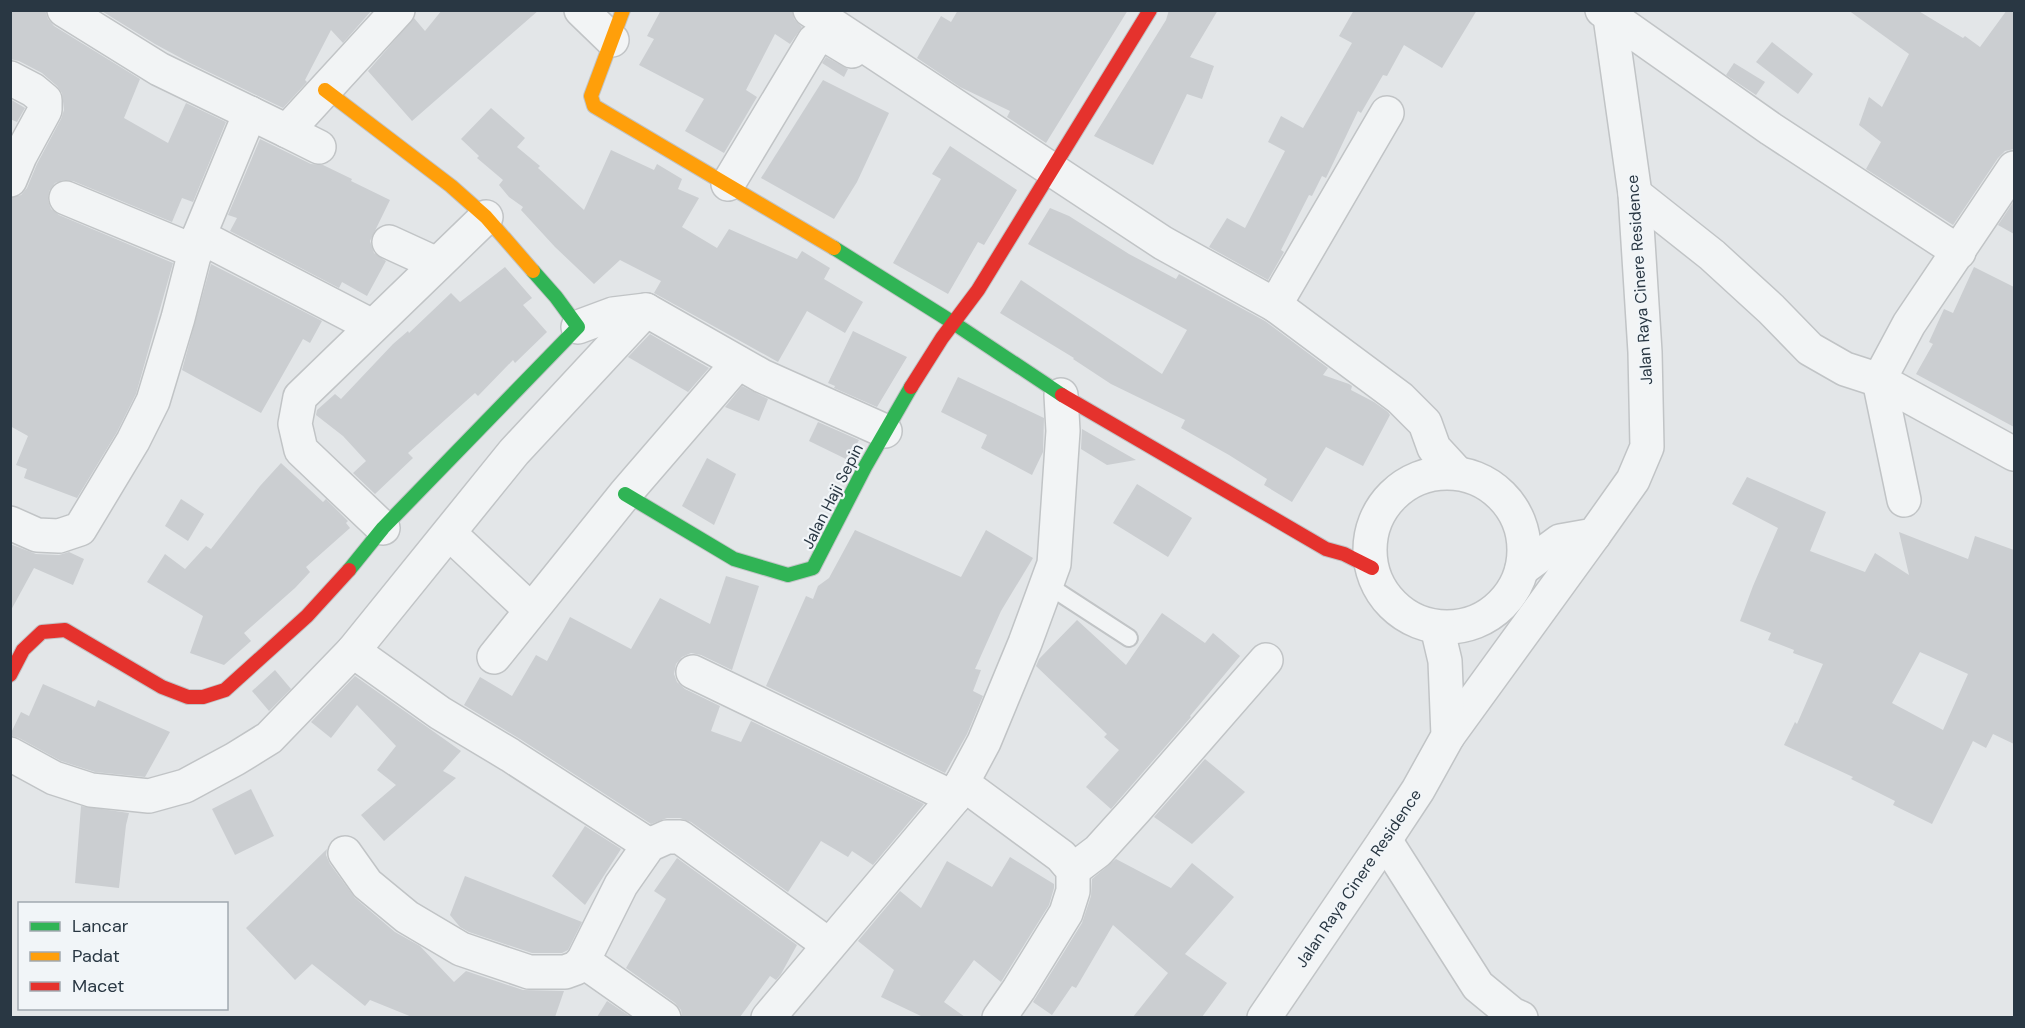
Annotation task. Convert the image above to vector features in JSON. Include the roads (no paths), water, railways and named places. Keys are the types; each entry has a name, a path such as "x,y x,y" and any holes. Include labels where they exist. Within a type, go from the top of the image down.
{"street":[{"path":"64,10 159,69 319,147"},
{"path":"287,131 398,10"},
{"path":"581,10 618,25 591,96 594,106 728,184 952,322 1061,395 1326,549 1362,557 1389,601 1402,613 1419,622 1446,627 1474,622 1490,614 1510,594 1522,569 1524,550 1520,524 1506,499 1492,486 1475,477 1427,463"},
{"path":"810,10 1049,175"},
{"name":"Jalan Haji Sepin","path":"625,494 734,559 788,575 813,568 828,545 849,497 885,431 952,322 978,290 1150,10"},
{"path":"1607,12 1771,129 1959,252"},
{"name":"Jalan Raya Cinere Residence","path":"1264,1017 1418,790 1448,736 1633,480 1647,447 1645,352 1635,194 1607,12"},
{"path":"728,184 814,41 822,35 838,42 1049,175 1163,243 1275,305 1400,398 1425,423 1427,463 1390,498 1379,513 1362,557"},
{"path":"10,78 33,90 45,100 45,110 10,180"},
{"path":"325,90 451,186 486,217 556,297 578,327"},
{"path":"10,523 38,535 59,537 80,529 133,441 153,401 197,244 250,113"},
{"path":"1275,305 1387,113"},
{"path":"1904,500 1878,380 1909,324 2014,168"},
{"path":"1635,194 1713,255 1810,349 1845,369 1878,380 2014,454"},
{"path":"66,198 197,244 372,326"},
{"path":"383,528 301,450 296,424 300,397 486,217"},
{"path":"389,242 437,264"},
{"path":"10,754 54,778 91,789 149,796 185,786 269,738 353,651 514,452 646,309"},
{"path":"10,675 23,650 42,632 66,630 162,687 188,697 203,697 225,690 307,616 383,528 578,327 613,314 646,309 762,376 885,431"},
{"path":"494,657 625,494 738,363"},
{"path":"768,1017 958,790 984,742 1025,643 1054,564 1063,431 1061,395"},
{"path":"1520,524 1560,541"},
{"path":"449,533 531,610"},
{"path":"1522,569 1560,541 1594,535"},
{"path":"1446,627 1448,736"},
{"path":"353,651 440,713 510,755 649,845"},
{"path":"1073,870 1098,850 1113,834 1266,660"},
{"path":"693,672 958,790 1060,856 1073,870 1073,891 1066,913 999,1017"},
{"path":"345,853 367,884 407,917 461,949 529,972 565,972 576,968 583,961 621,885 649,845 667,837 680,837 829,945"},
{"path":"1385,840 1478,986 1512,1014 1521,1017"},
{"path":"583,961 664,1017"}],"lane":[{"path":"1046,584 1129,638"}]}
